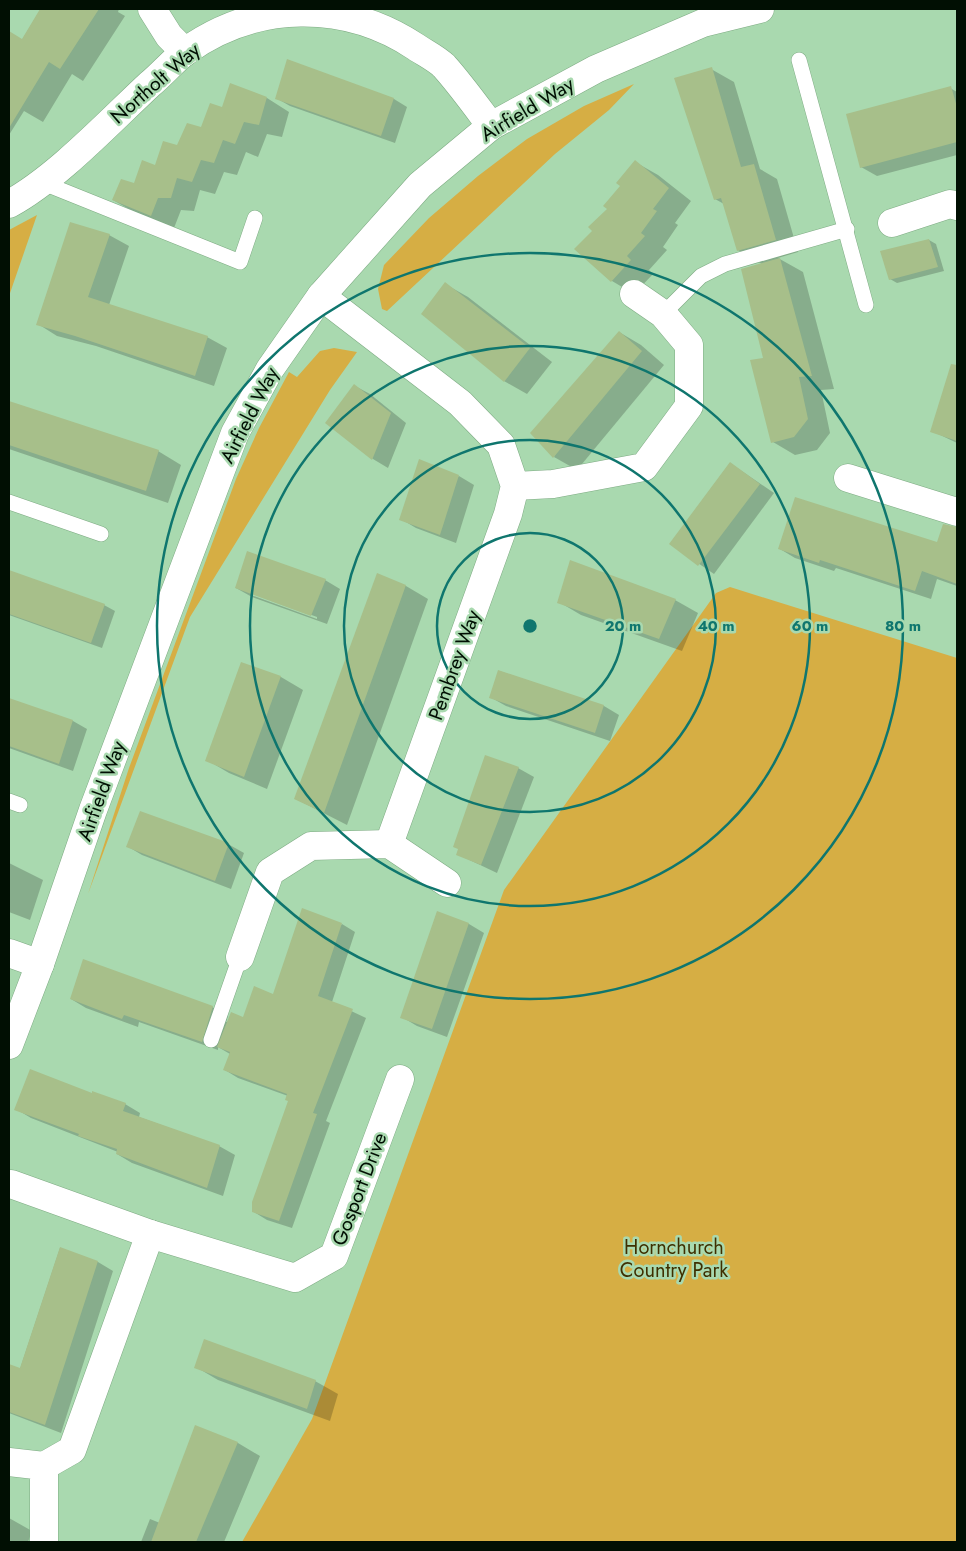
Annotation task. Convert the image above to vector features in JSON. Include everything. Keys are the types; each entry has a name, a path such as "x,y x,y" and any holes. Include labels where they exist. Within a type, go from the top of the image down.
{"street":[{"path":"152,9 169,36 185,52"},
{"name":"Airfield Way","path":"9,1045 40,964 93,810 235,433 270,370 321,296 420,185 491,126 596,69 703,23 760,9"},
{"name":"Northolt Way","path":"9,204 41,182 82,148 185,52 230,26 247,20 290,12 313,10 354,18 401,37 443,65 491,126"},
{"path":"892,223 950,204 957,206"},
{"path":"321,296 460,403 501,445 515,486 553,484 644,467 689,406 689,345 664,314 634,294"},
{"path":"848,478 957,512"},
{"name":"Pembrey Way","path":"389,844 508,514 515,486"},
{"path":"240,957 270,872 311,846 389,844 447,883"},
{"path":"9,953 40,964"},
{"name":"Gosport Drive","path":"11,1184 150,1234 295,1278 334,1256 400,1079"},
{"path":"9,1462 44,1466 72,1450 150,1234"},
{"path":"44,1466 44,1542"}],"lane":[{"path":"799,60 866,305"},
{"path":"41,182 240,262 255,218"},
{"path":"664,314 701,276 725,264 847,230"},
{"path":"9,502 101,534"},
{"path":"210,1040 240,957"}],"green space":[{"path":"634,84 609,110 555,154 387,311 382,309 378,289 384,265 429,218 478,176 527,139 584,106"},
{"path":"37,215 9,296 9,230"},
{"path":"334,348 357,352 330,390 190,617 88,894 129,768 236,479 259,428 289,372 297,377 320,351"},
{"name":"Hornchurch Country Park","path":"730,587 957,658 957,1542 242,1542 312,1419 504,890 716,593"}],"building":[{"path":"40,9 99,9 60,69 49,62 9,128 9,31 22,39"},
{"path":"287,59 394,98 381,136 275,99"},
{"path":"712,67 741,167 754,164 776,240 737,251 721,198 714,200 674,78"},
{"path":"230,83 267,97 259,125 244,122 235,144 223,140 214,163 201,160 192,182 177,178 171,198 158,198 151,216 112,200 121,179 134,183 142,160 155,165 163,141 177,145 187,123 201,127 210,103 222,107"},
{"path":"951,86 957,107 957,142 860,168 846,114"},
{"path":"635,160 669,188 653,209 657,211 641,233 645,236 627,256 631,260 611,282 574,249 592,231 588,227 607,209 603,206 620,186 616,183"},
{"path":"70,222 110,234 88,297 208,336 195,376 36,325"},
{"path":"929,239 938,267 889,280 880,251"},
{"path":"780,258 812,376 799,377 808,419 794,437 771,443 750,360 763,358 741,269"},
{"path":"445,282 530,348 504,382 421,314"},
{"path":"619,331 642,351 553,458 530,433"},
{"path":"951,364 957,365 957,441 930,432"},
{"path":"354,384 391,413 372,460 325,423"},
{"path":"9,401 159,450 146,491 9,445"},
{"path":"419,459 459,475 440,535 399,520"},
{"path":"730,462 760,484 698,566 669,544"},
{"path":"795,497 937,542 943,524 957,527 957,584 922,571 915,591 820,560 819,563 778,549"},
{"path":"247,551 326,579 311,616 235,588"},
{"path":"570,560 676,599 659,639 557,603"},
{"path":"9,570 105,604 91,643 9,614"},
{"path":"377,573 406,585 324,813 294,799"},
{"path":"241,662 281,676 244,777 205,761"},
{"path":"498,670 604,705 595,733 489,698"},
{"path":"9,698 73,720 59,764 9,746"},
{"path":"485,755 519,767 481,865 456,855 458,849 453,847"},
{"path":"140,811 229,843 215,881 126,847"},
{"path":"302,908 342,923 318,996 353,1009 313,1113 317,1114 279,1221 252,1212 252,1202 288,1101 285,1100 287,1094 223,1070 230,1052 217,1047 231,1012 243,1017 254,986 273,994"},
{"path":"437,911 469,923 432,1029 400,1018"},
{"path":"83,959 213,1006 202,1042 124,1015 122,1019 70,999"},
{"path":"30,1069 92,1093 92,1091 126,1103 123,1111 220,1145 207,1188 116,1154 117,1149 78,1136 79,1134 14,1110"},
{"path":"60,1247 98,1261 45,1425 9,1412 9,1364 20,1368"},
{"path":"204,1339 316,1380 307,1409 194,1368"},
{"path":"195,1425 238,1442 196,1542 151,1542"}]}
